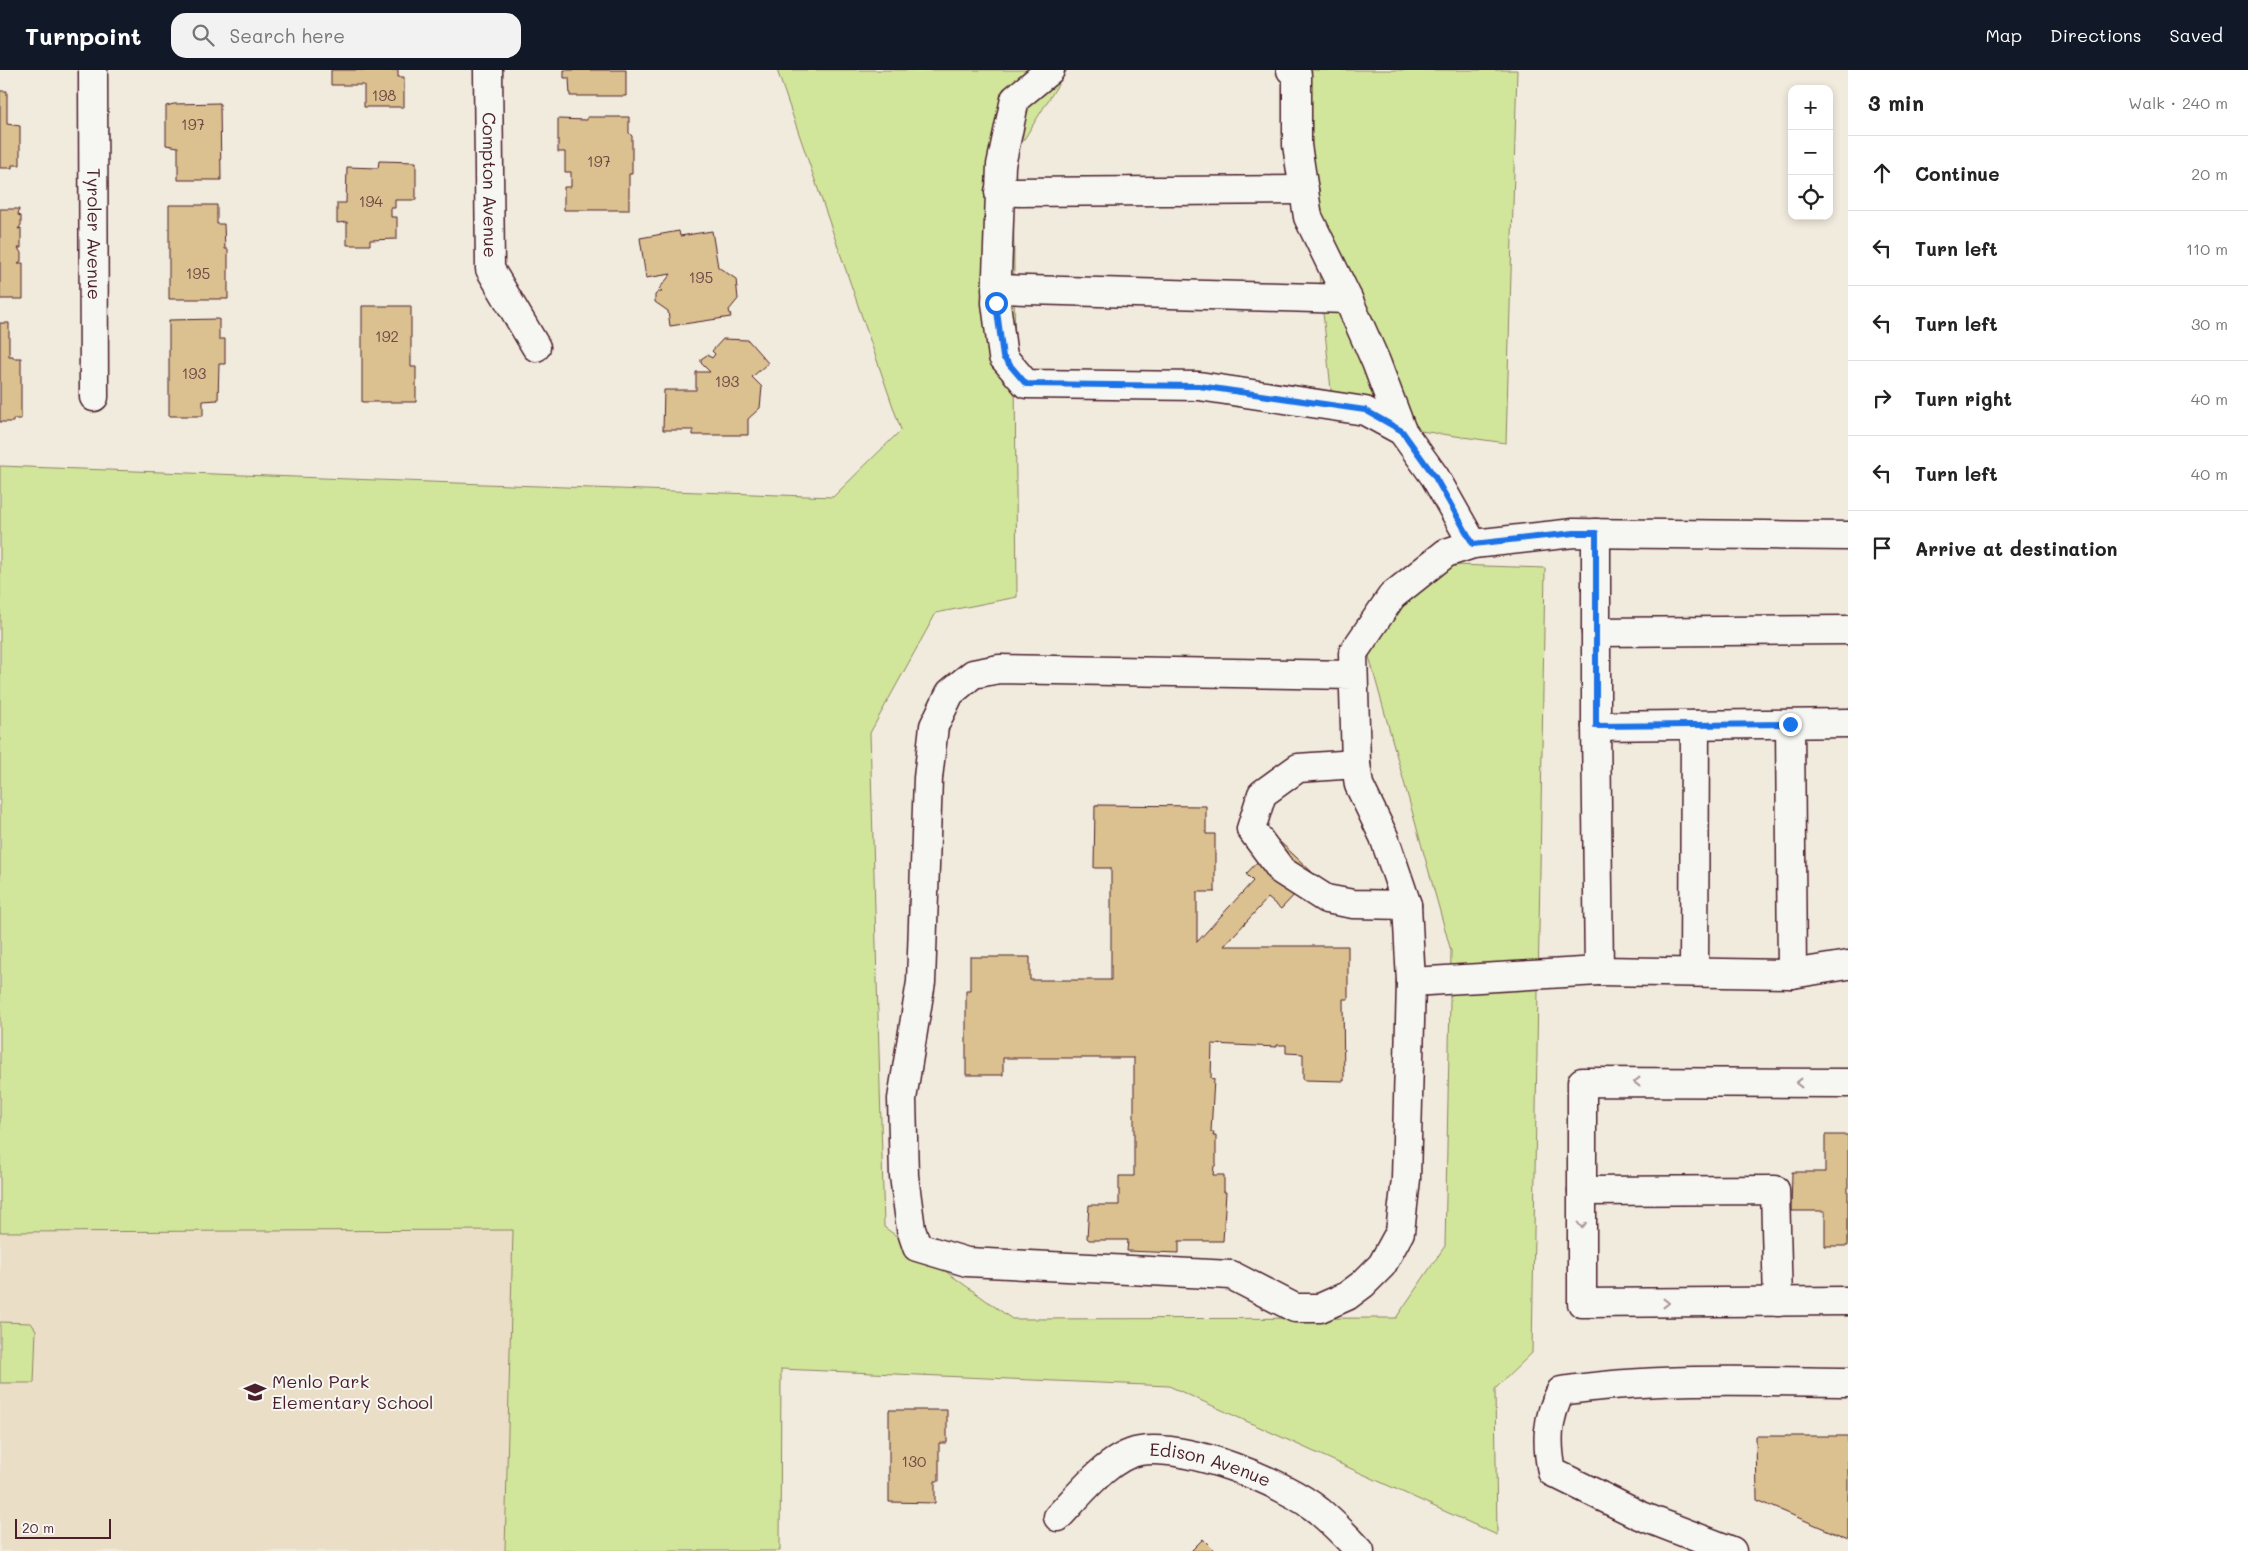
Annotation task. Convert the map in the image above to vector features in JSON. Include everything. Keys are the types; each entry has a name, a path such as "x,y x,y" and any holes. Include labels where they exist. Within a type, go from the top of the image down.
{"street":[{"name":"Tyroler Avenue","path":"93,70 94,397"},
{"name":"Compton Avenue","path":"488,70 490,268 536,347"},
{"path":"1050,70 1015,99 1000,165 996,303 1003,357 1026,384 1199,386 1365,410 1402,431"},
{"path":"1291,70 1297,75 1297,145 1308,217 1376,362 1402,431 1435,477 1473,544"},
{"path":"999,192 1304,190"},
{"path":"996,289 1348,299"},
{"path":"1353,675 999,669 973,674 950,693 934,726 928,778 921,982 902,1099 904,1176 910,1228 917,1247 967,1262 1231,1275 1295,1308 1320,1308 1347,1296 1363,1284 1382,1265 1400,1232 1406,1180 1411,982 1407,905 1384,837 1359,785 1356,764 1353,653 1392,596 1446,553 1473,544 1574,533 1848,536"},
{"path":"1596,533 1599,971"},
{"path":"1596,632 1848,630"},
{"path":"1790,724 1792,974"},
{"path":"1596,726 1848,724"},
{"path":"1694,972 1695,725"},
{"path":"1356,764 1298,768 1262,794 1250,829 1282,871 1326,899 1353,904 1407,905"},
{"path":"1411,982 1599,971 1792,974 1848,965"},
{"path":"1848,1083 1582,1082 1582,1303 1848,1302"},
{"path":"1582,1191 1775,1190 1778,1302"},
{"path":"1732,1551 1639,1515 1552,1472 1547,1448 1553,1407 1561,1391 1590,1387 1696,1382 1848,1382"},
{"name":"Edison Avenue","path":"1058,1517 1108,1466 1140,1451 1186,1453 1243,1470 1280,1488 1318,1510 1360,1551"}],"shaded area":[{"name":"Menlo Park Elementary School","path":"513,1229 505,1551 0,1551 0,1232"}],"green space":[{"path":"777,70 1067,70 1013,157 1017,597 936,613 870,733 884,1227 1012,1319 1396,1318 1445,1246 1451,951 1365,642 1424,564 1545,568 1532,1353 1495,1389 1497,1535 1169,1386 781,1369 780,1551 505,1551 513,1230 0,1232 0,466 833,497 901,430"},
{"path":"1298,70 1517,70 1506,443 1334,419"},
{"path":"0,1322 31,1323 36,1330 34,1383 0,1383"}],"building":[{"path":"331,70 398,70 398,77 404,77 404,107 364,107 364,85 331,85"},
{"path":"564,70 626,70 626,96 570,96 569,78 564,78"},
{"path":"0,91 7,91 7,124 20,126 20,165 12,165 12,168 0,168"},
{"path":"220,103 221,180 178,180 178,147 166,145 166,106 174,104"},
{"path":"587,117 629,117 629,133 632,136 632,174 629,174 629,210 564,210 564,187 571,187 571,172 565,172 565,152 558,152 558,119 587,120"},
{"path":"379,161 416,162 416,200 395,200 395,208 391,208 391,217 397,217 397,239 370,240 370,245 347,245 347,222 337,223 337,203 346,203 347,167 378,168"},
{"path":"169,205 217,205 217,224 224,224 225,249 228,249 228,299 169,299"},
{"path":"0,209 19,209 18,215 21,216 21,225 18,229 21,228 21,248 18,248 21,253 21,261 18,263 23,263 23,299 0,299"},
{"path":"679,231 680,236 712,231 718,267 736,279 738,299 729,310 731,317 670,326 668,311 655,302 655,295 658,292 662,292 659,289 671,274 646,278 640,238"},
{"path":"362,306 411,306 411,367 416,367 416,402 362,402"},
{"path":"219,319 219,339 225,339 225,364 219,364 218,400 203,401 203,416 169,416 169,320"},
{"path":"0,323 9,323 9,356 21,358 21,419 13,419 13,422 0,422"},
{"path":"723,339 748,340 768,363 752,377 762,387 760,408 748,419 748,435 693,435 693,430 663,430 664,390 696,390 696,372 710,372 701,363 701,359 707,355 712,358 715,354 712,351"},
{"path":"1095,805 1206,806 1206,834 1215,834 1215,892 1197,892 1197,942 1253,881 1246,874 1278,840 1314,874 1281,909 1268,898 1224,946 1348,946 1348,999 1343,999 1344,1081 1303,1080 1303,1054 1286,1053 1286,1045 1277,1045 1277,1047 1212,1044 1211,1078 1214,1079 1211,1132 1214,1132 1213,1136 1216,1136 1216,1165 1214,1166 1213,1175 1224,1175 1224,1192 1226,1192 1223,1241 1179,1241 1179,1253 1127,1251 1128,1240 1089,1240 1087,1238 1089,1205 1119,1205 1119,1176 1134,1176 1134,1058 1003,1058 1003,1075 966,1075 966,990 970,990 970,957 1030,957 1030,980 1111,980 1111,868 1094,868"},
{"path":"1825,1135 1848,1135 1848,1246 1825,1246 1825,1211 1791,1211 1792,1172 1825,1172"},
{"path":"889,1410 947,1410 947,1443 939,1443 939,1481 935,1481 935,1503 889,1502"},
{"path":"1756,1436 1848,1436 1848,1539 1757,1500"},
{"path":"1203,1539 1215,1551 1191,1551"}],"place":[{"name":"Menlo Park Elementary School","path":"255,1392"}],"route":[{"path":"996,303 1003,357 1026,384 1199,386 1365,410 1402,431 1435,477 1473,544 1574,533 1596,533 1596,726 1790,724"}]}
